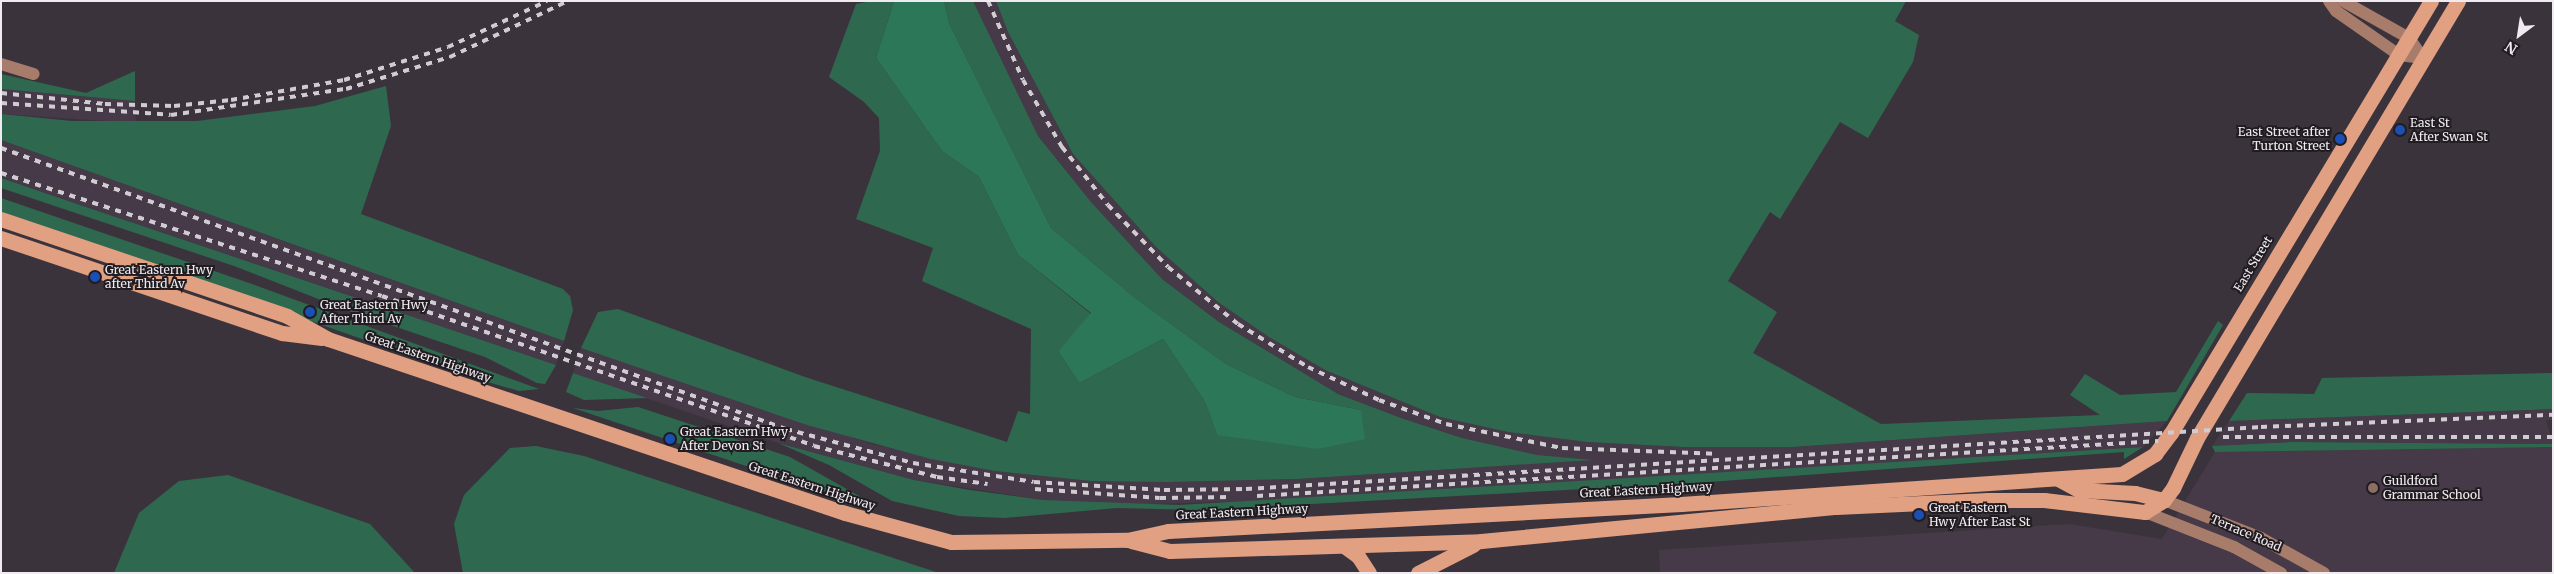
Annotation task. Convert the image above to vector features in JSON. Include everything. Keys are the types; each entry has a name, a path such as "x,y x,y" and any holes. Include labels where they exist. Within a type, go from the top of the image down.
{"highway":[{"name":"East Street","path":"2058,479 2122,474 2155,454 2431,1"},
{"path":"2145,512 2164,500 2458,1"},
{"name":"Great Eastern Highway","path":"1,220 287,316 328,339"},
{"name":"Great Eastern Highway","path":"1,238 282,333 328,339 916,534 980,543 1127,540 1168,531 2058,479 2079,490 2135,493 2164,500"},
{"name":"Great Eastern Highway","path":"1127,540 1170,551 1481,541 1836,507 1981,500 2044,500 2145,512"},
{"path":"1418,573 1481,541"},
{"path":"1344,546 1358,556 1369,573"}],"street":[{"path":"2329,1 2336,11 2399,55 2423,58"},
{"path":"2343,1 2409,38 2423,58"},
{"path":"1,64 33,74"},
{"name":"Terrace Road","path":"2164,500 2261,538 2324,573"},
{"name":"Terrace Road","path":"2145,512 2234,547 2281,573"}],"shaded area":[{"path":"973,1 996,1 1008,32 1073,154 1156,247 1218,302 1325,370 1440,417 1508,432 1587,442 1684,447 1792,447 2167,421 2143,447 1302,500 1112,505 1043,500 914,480 778,443 573,373 581,348 872,444 995,471 1091,481 1297,479 1589,460 1537,455 1462,438 1401,418 1338,394 1219,322 1162,279 1091,202 1038,136"},
{"path":"1,89 135,101 136,123 1,114"},
{"path":"1,140 564,341 556,365 1,178"},
{"path":"2553,409 2553,420 2546,420 2553,444 2292,442 2212,446 2229,421"},
{"name":"Guildford Grammar School","path":"2553,447 2553,573 1660,573 1659,550 2069,524 2162,539 2215,452"}],"green space":[{"path":"872,1 894,1 876,58 942,151 979,177 1018,255 1091,314 1058,351 1079,383 1163,339 1205,402 1217,435 1361,410 1295,397 1226,364 1134,297 1051,228 949,23 944,1 973,1 1038,136 1091,202 1162,279 1219,322 1338,394 1401,418 1462,438 1537,455 1593,460 1297,479 1167,482 1091,481 995,471 931,459 807,425 581,348 598,312 618,309 805,377 1007,442 1018,411 1030,414 1031,329 922,281 933,248 856,219 880,151 879,118 864,102 829,77 856,4"},
{"path":"894,1 944,1 949,23 1051,228 1134,297 1226,364 1295,397 1361,410 1365,439 1318,449 1217,435 1205,402 1163,339 1079,383 1058,351 1091,313 1018,255 979,177 942,151 876,58"},
{"path":"996,1 1906,1 1895,21 1919,35 1913,62 1868,138 1840,122 1780,219 1770,212 1728,281 1777,312 1753,353 1881,424 2100,415 2070,395 2085,374 2120,395 2176,392 2218,321 2223,325 2167,421 1792,447 1684,447 1587,442 1508,432 1440,417 1325,370 1269,337 1218,302 1156,247 1073,154 1008,32"},
{"path":"135,71 135,101 1,89 1,74 86,93"},
{"path":"386,86 391,126 361,214 563,289 570,296 573,310 564,341 1,140 1,114 72,121 197,121 315,106"},
{"path":"1,178 556,365 545,384 537,383 485,357 349,311 234,266 1,188"},
{"path":"1,198 252,284 539,389 519,391 467,376 1,212"},
{"path":"573,373 647,398 584,400 566,392"},
{"path":"2553,373 2553,409 2229,421 2247,393 2314,394 2322,378"},
{"path":"638,407 790,457 868,501 865,506 573,408 598,411"},
{"path":"2292,442 2553,444 2553,447 2215,452 2212,446"},
{"path":"778,443 914,480 970,490 1043,500 1179,505 2143,447 2124,459 2124,452 1695,483 1201,510 1117,508 1004,518 959,516 892,501 829,465"},
{"path":"536,446 584,456 939,573 463,573 454,524 464,495 510,448"},
{"path":"228,475 370,524 415,573 114,573 139,513 179,481"}],"railway":[{"path":"1,93 105,104 174,106 231,100 344,80 448,47 547,1"},
{"path":"1,103 171,115 346,89 450,57 568,1"},
{"path":"988,1 1023,80 1062,147 1108,205 1168,267 1238,324 1308,367 1379,400 1446,424 1562,448 1715,454"},
{"path":"1,148 786,429 913,463 1034,482 1164,490 1246,489 2261,427 2553,415"},
{"path":"1,173 382,296 814,446 937,477 988,484"},
{"path":"2223,437 2553,437"},
{"path":"1257,496 2158,441"},
{"path":"1035,489 1160,498 1232,497"}],"place":[{"name":"East St After Swan St","path":"2400,130"},
{"name":"East Street after Turton Street","path":"2340,139"},
{"name":"Great Eastern Hwy after Third Av","path":"95,277"},
{"name":"Great Eastern Hwy After Third Av","path":"310,312"},
{"name":"Great Eastern Hwy After Devon St","path":"670,439"},
{"name":"Guildford Grammar School","path":"2373,488"},
{"name":"Great Eastern Hwy After East St","path":"1919,515"}]}
